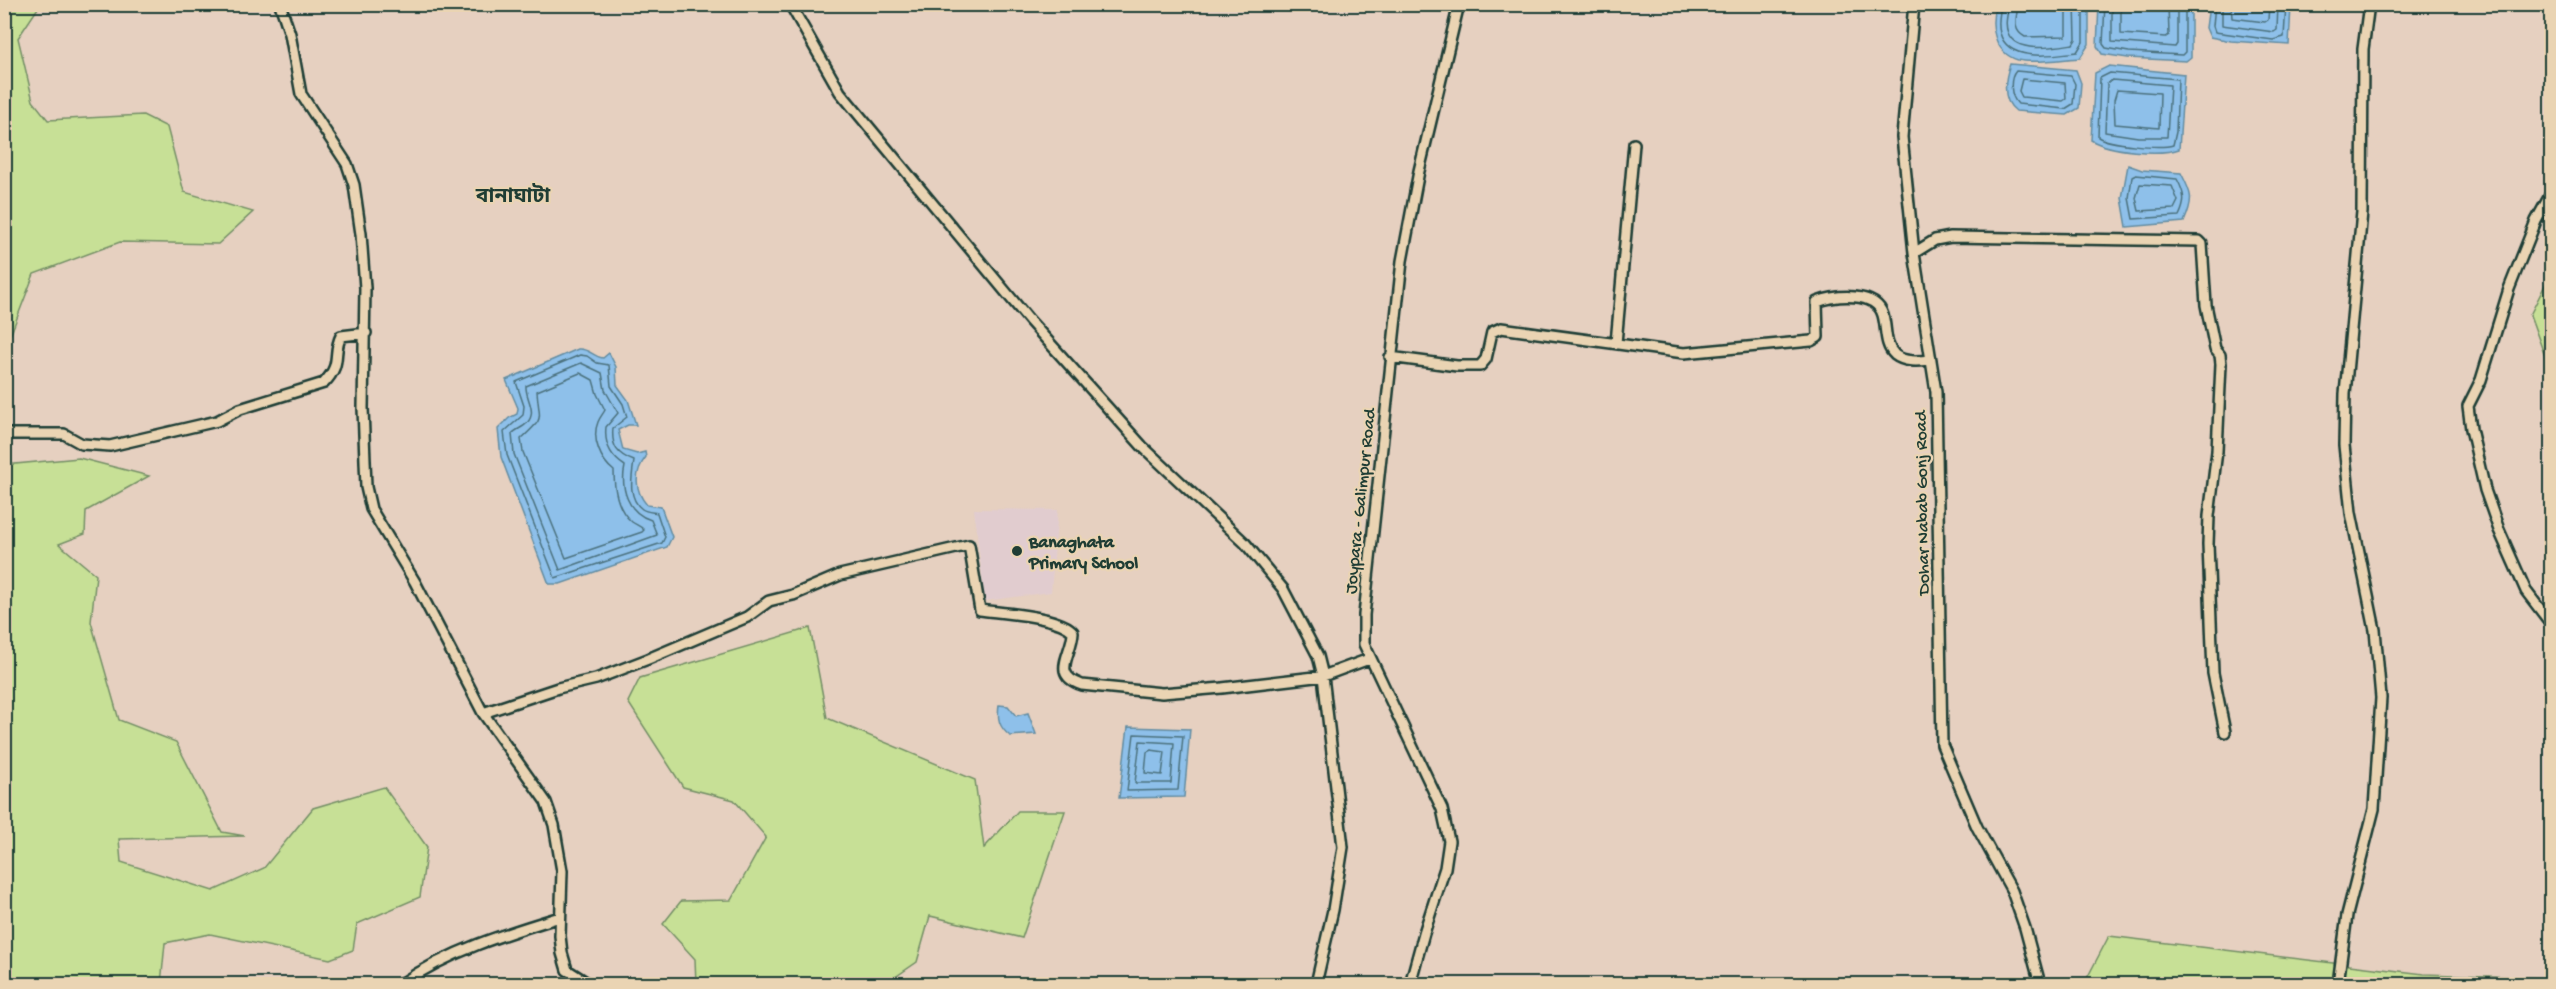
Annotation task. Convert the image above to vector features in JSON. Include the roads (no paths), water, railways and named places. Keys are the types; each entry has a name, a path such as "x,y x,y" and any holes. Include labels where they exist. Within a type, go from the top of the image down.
{"street":[{"path":"280,4 290,34 301,94 342,157 354,185 361,234 366,333 363,408 366,487 371,509 420,592 483,713 546,802 554,825 562,871 560,936 567,970 589,984"},
{"path":"790,4 840,92 1021,312 1142,446 1245,543 1283,589 1318,656 1323,676 1343,847 1333,910 1316,984"},
{"name":"Joypara - Galimpur Road","path":"1410,984 1445,868 1449,841 1442,809 1387,690 1369,658 1364,644 1364,615 1402,261 1419,171 1459,4"},
{"name":"Dohar Nabab Gonj Road","path":"1914,4 1902,137 1914,253 1936,392 1942,745 1972,816 2012,891 2040,984"},
{"path":"2338,984 2347,915 2374,809 2381,698 2375,630 2351,513 2344,445 2345,394 2362,212 2363,49 2368,4"},
{"path":"1616,344 1634,144"},
{"path":"2552,192 2536,221 2510,289 2481,380 2468,406 2485,490 2499,530 2526,591 2552,625"},
{"path":"1914,253 1935,240 1951,237 2199,241 2202,244 2206,305 2215,349 2220,355 2221,364 2217,451 2208,537 2213,673 2225,732"},
{"path":"1390,357 1457,366 1480,366 1486,358 1492,332 1500,328 1684,353 1811,341 1818,337 1817,302 1825,299 1859,297 1874,302 1883,313 1887,343 1895,354 1905,360 1931,360"},
{"path":"4,434 64,434 92,446 110,446 217,421 240,409 324,383 333,374 338,356 337,343 341,336 366,333"},
{"path":"483,713 558,688 597,679 747,617 769,601 793,594 840,574 969,545 980,610 1052,621 1069,627 1073,632 1064,663 1066,674 1071,681 1082,685 1161,693 1323,676 1369,658"},
{"path":"401,984 447,956 560,917"}],"water":[{"path":"1996,5 2089,5 2089,44 2080,58 2018,60 2003,51 1995,37 1993,21"},
{"path":"2099,5 2191,5 2191,57 2186,61 2128,58 2102,54 2097,46"},
{"path":"2209,5 2291,5 2289,45 2231,41 2210,37 2206,28"},
{"path":"2010,64 2076,70 2081,83 2079,108 2067,115 2016,111 2006,95"},
{"path":"2109,66 2184,74 2179,149 2159,152 2121,150 2091,140 2095,73"},
{"path":"2128,165 2142,170 2181,173 2188,186 2190,197 2184,222 2127,227 2122,198"},
{"path":"578,349 603,358 609,353 616,367 617,385 628,400 636,425 628,425 618,430 623,450 637,454 645,452 646,457 639,469 638,487 647,505 661,507 672,537 667,547 560,584 549,584 501,457 498,429 509,418 517,414 518,408 506,380"},
{"path":"999,705 1008,706 1016,716 1028,713 1036,734 1010,736 1000,722"},
{"path":"1128,727 1190,729 1184,797 1119,798"}],"place":[{"name":"Banaghata Primary School","path":"1017,551"}],"district":[{"name":"বানাঘাটা","path":"513,195"}]}
